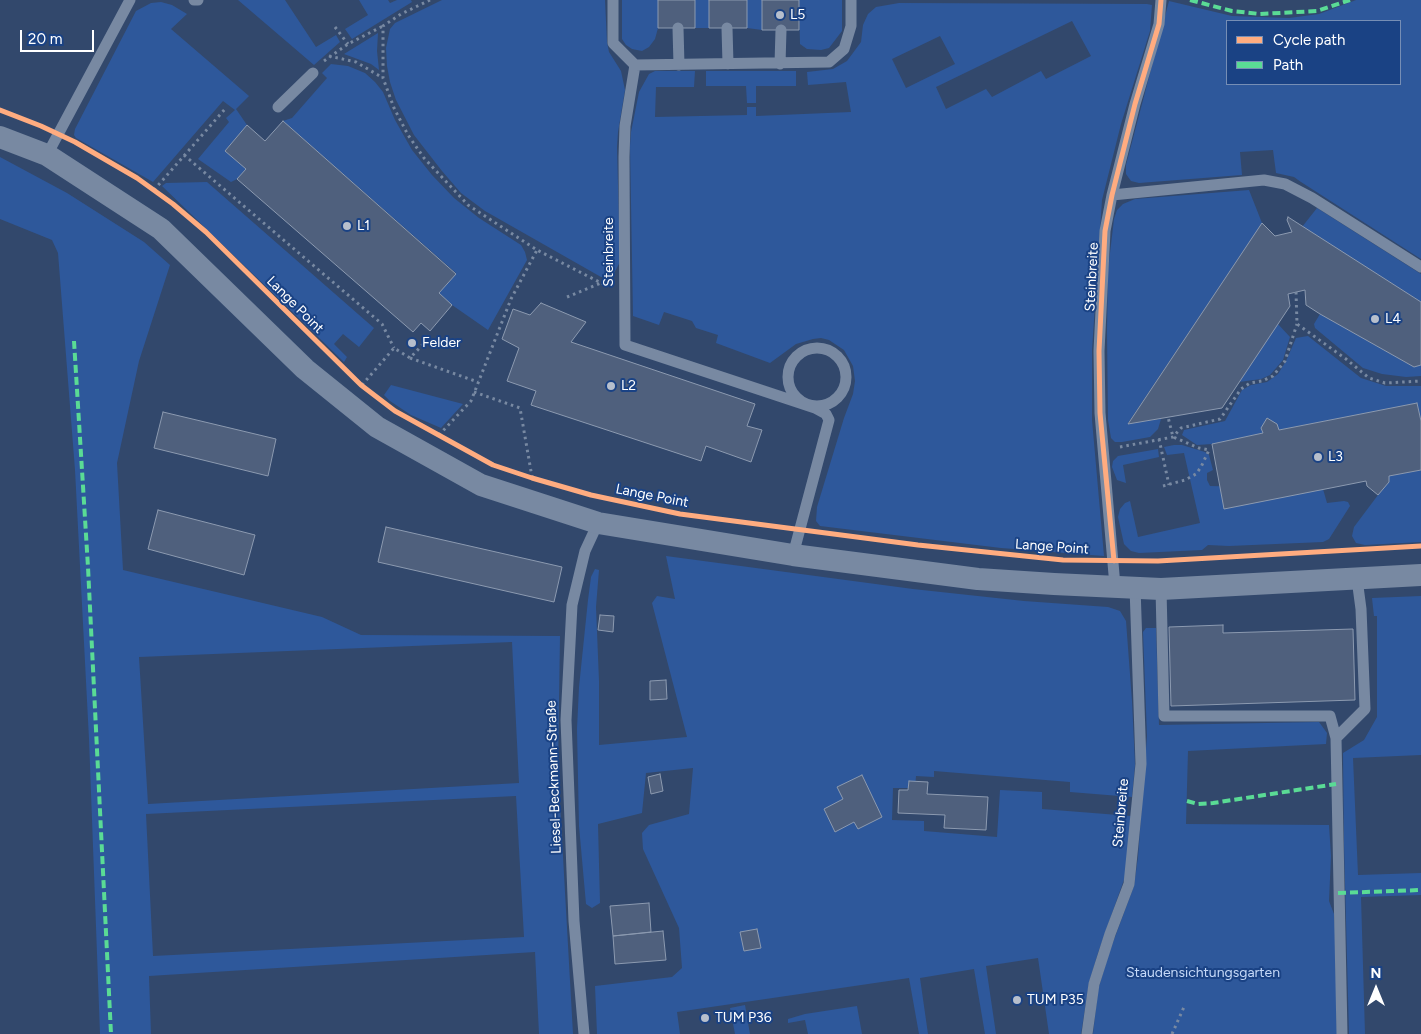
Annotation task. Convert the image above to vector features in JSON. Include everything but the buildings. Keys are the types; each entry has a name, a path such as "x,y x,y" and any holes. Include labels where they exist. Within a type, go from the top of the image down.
{"street":[{"path":"0,137 47,155 161,230 305,369 377,427 481,484 598,523 793,555 978,579 1161,589 1421,575"}],"lane":[{"path":"47,155 130,0"},
{"path":"613,0 613,43 635,65 829,62 844,49 851,26 851,0"},
{"name":"Steinbreite","path":"1087,1034 1094,984 1129,884 1141,764 1125,587 1111,533 1102,450 1099,352 1105,231 1135,104 1159,24 1161,0"},
{"path":"678,28 679,65"},
{"path":"727,28 728,64"},
{"path":"780,64 781,30"},
{"name":"Steinbreite","path":"635,65 626,126 624,157 626,345 806,405 826,414 829,420 798,529 793,555"},
{"path":"278,107 313,73"},
{"path":"1112,195 1264,180 1286,184 1312,198 1421,267"},
{"path":"814,348 827,349 836,354 843,362 847,372 846,386 834,402 819,406 806,405 792,391 788,381 790,365 804,351 814,348"},
{"name":"Liesel-Beckmann-Straße","path":"584,1034 574,921 566,720 572,605 585,551 598,523"},
{"path":"1336,738 1365,709 1361,609 1357,579"},
{"path":"1161,589 1164,716 1330,716 1336,738 1342,1034"}],"path":[{"path":"313,73 329,56 348,44 383,26 421,2 430,0"},
{"path":"383,26 383,78 394,108 408,135 424,158 449,187 483,216 537,250 624,294"},
{"path":"335,27 348,44"},
{"path":"329,56 356,62 383,78"},
{"path":"154,190 225,109"},
{"path":"184,155 382,324 394,348 410,358 478,382"},
{"path":"146,184 160,194"},
{"path":"438,435 471,401 511,299 537,250"},
{"path":"567,297 602,283"},
{"path":"1173,437 1180,428 1220,419 1240,389 1250,383 1262,381 1273,376 1285,361 1297,324 1296,292"},
{"path":"1297,324 1369,378 1385,383 1421,381"},
{"path":"410,358 430,337"},
{"path":"361,385 394,348"},
{"path":"354,378 368,390"},
{"path":"474,392 520,408 532,478"},
{"path":"1168,417 1173,437"},
{"path":"431,431 447,440"},
{"path":"1102,450 1173,437 1199,448 1209,450 1196,474 1185,480 1163,486"},
{"path":"1159,439 1169,484"},
{"path":"526,476 540,480"},
{"path":"1172,1034 1184,1006"}],"green space":[{"path":"238,0 285,0 316,47 336,35 340,42 314,65"},
{"path":"359,0 388,0 390,3 397,0 411,0 412,2 352,39 345,29 368,15"},
{"path":"442,0 605,0 609,52 621,71 625,90 617,147 620,262 613,275 601,277 485,211 461,193 414,135 396,100 390,82 386,48 390,29 395,23"},
{"path":"622,0 658,0 658,28 655,39 649,47 642,51 632,49 622,39"},
{"path":"695,0 709,0 709,28 695,28"},
{"path":"747,0 762,0 762,30 747,28"},
{"path":"799,0 842,0 842,31 829,48 821,50 807,49 800,44"},
{"path":"1356,0 1421,0 1421,259 1294,177 1276,173 1273,150 1240,152 1242,175 1139,183 1131,181 1126,174 1126,165 1169,1 1232,16 1289,18 1319,14"},
{"path":"161,2 172,5 187,14 171,29 249,96 236,109 247,125 225,151 246,169 237,179 231,182 198,159 229,122 226,118 235,110 223,101 153,182 76,138 74,135 75,129 136,11 151,3"},
{"path":"899,3 1152,5 1150,31 1121,124 1102,200 1092,350 1092,420 1104,556 1001,548 820,526 816,521 817,507 853,394 855,381 853,366 844,350 829,340 813,339 796,344 770,363 716,343 718,335 696,328 692,321 664,312 659,325 633,316 630,146 639,92 649,74 655,71 695,71 694,87 656,87 655,117 747,115 747,107 756,107 756,116 851,112 846,82 808,85 807,72 833,69 847,61 861,42 863,25 868,14 876,7","holes":["1072,21 1091,56 1046,79 1041,71 992,97 986,89 946,109 936,87","940,36 955,64 906,88 892,59"]},
{"path":"378,33 379,70 371,64 344,54"},
{"path":"331,64 348,66 365,73 375,82 383,92 395,120 412,150 432,175 454,198 479,218 521,245 527,260 488,330 452,305 439,293 456,273 283,121 292,118 327,78 322,73"},
{"path":"706,71 796,71 796,86 756,86 756,103 747,103 746,86 706,86"},
{"path":"0,157 67,193 144,242 170,265 139,361 117,463 123,570 322,617 361,635 560,636 558,768 573,1034 539,1034 535,952 149,976 151,1034 100,1034 89,739 75,470 58,253 52,240 0,219","holes":["512,642 519,783 148,804 139,657","516,796 524,937 153,956 146,814"]},
{"path":"207,182 374,328 359,347 343,334 334,344 347,357 344,362 162,186 166,183"},
{"path":"1249,190 1262,223 1128,423 1161,419 1158,429 1150,437 1115,442 1111,438 1108,420 1107,331 1108,270 1114,219 1117,210 1123,204 1135,199"},
{"path":"1317,208 1421,274 1421,302 1302,227"},
{"path":"1320,314 1414,367 1421,365 1421,376 1406,377 1382,374 1363,368 1315,328 1314,324"},
{"path":"1277,323 1290,337 1283,360 1270,375 1261,379 1239,382"},
{"path":"1308,336 1361,378 1386,386 1421,386 1421,421 1417,403 1279,430 1261,428 1263,433 1212,444 1197,445 1182,435 1184,430 1225,421 1242,390 1251,385 1267,382 1278,374 1296,338"},
{"path":"391,385 463,404 441,428 411,415 390,401 384,395"},
{"path":"1182,445 1209,455 1213,470 1207,473 1207,480 1210,486 1323,489 1327,503 1344,501 1348,502 1350,506 1329,539 1323,542 1229,546 1208,545 1202,550 1139,553 1131,551 1124,544 1118,517 1120,509 1125,503 1130,501 1138,537 1200,523 1184,453 1167,455 1164,447"},
{"path":"1158,449 1159,457 1123,465 1126,483 1117,480 1112,467 1113,461 1118,456"},
{"path":"1421,470 1421,542 1365,545 1356,543 1352,536 1354,527 1378,495 1389,476"},
{"path":"666,556 913,589 1024,601 1108,607 1120,611 1126,621 1132,701 1135,765 1132,797 1070,792 1070,782 934,771 934,777 916,776 915,788 893,788 892,820 924,821 924,831 997,837 1000,790 1042,792 1042,809 1131,816 1126,874 1089,983 1081,1034 1049,1034 1038,958 986,966 996,1034 985,1034 974,969 920,978 928,1034 919,1034 909,978 677,1012 680,1034 597,1034 595,986 672,977 682,968 679,928 643,849 642,833 649,825 689,814 693,768 646,773 642,813 598,824 600,903 592,908 586,904 579,826 577,729 579,687 591,577 595,569 599,570 596,607 599,745 687,737 652,603 657,596 675,599"},
{"path":"1421,596 1421,755 1353,758 1358,875 1421,873 1421,895 1361,897 1365,1034 1349,1034 1343,753 1364,740 1377,717 1377,616 1374,616 1372,598"},
{"name":"Staudensichtungsgarten","path":"1146,628 1156,628 1159,725 1319,722 1327,733 1326,744 1188,751 1186,824 1329,825 1331,856 1329,901 1334,914 1335,925 1337,1034 1093,1034 1098,990 1109,953 1134,886 1138,857 1147,736 1143,632"},
{"path":"745,1005 750,1034 735,1034 730,1008"},
{"path":"857,1006 862,1034 808,1034 805,1020 788,1023 788,1019 805,1014"}],"marked path":[{"path":"1190,0 1232,11 1260,14 1317,11 1350,0"},
{"path":"74,341 88,567 111,1034"},
{"path":"1187,801 1198,804 1213,803 1336,784"},
{"path":"1338,893 1421,890"}],"cycle path":[{"path":"1114,561 1100,413 1099,351 1105,231 1135,104 1159,24 1161,0"},
{"name":"Lange Point","path":"0,110 75,142 137,178 173,204 206,232 361,385 395,411 493,465 532,478 591,495 680,514 918,545 1063,560 1158,561 1421,546"}],"place":[{"name":"L5","path":"780,15"},
{"name":"L1","path":"347,226"},
{"name":"L4","path":"1375,319"},
{"name":"Felder","path":"412,343"},
{"name":"L2","path":"611,386"},
{"name":"L3","path":"1318,457"},
{"name":"TUM P35","path":"1017,1000"},
{"name":"TUM P36","path":"705,1018"}]}
